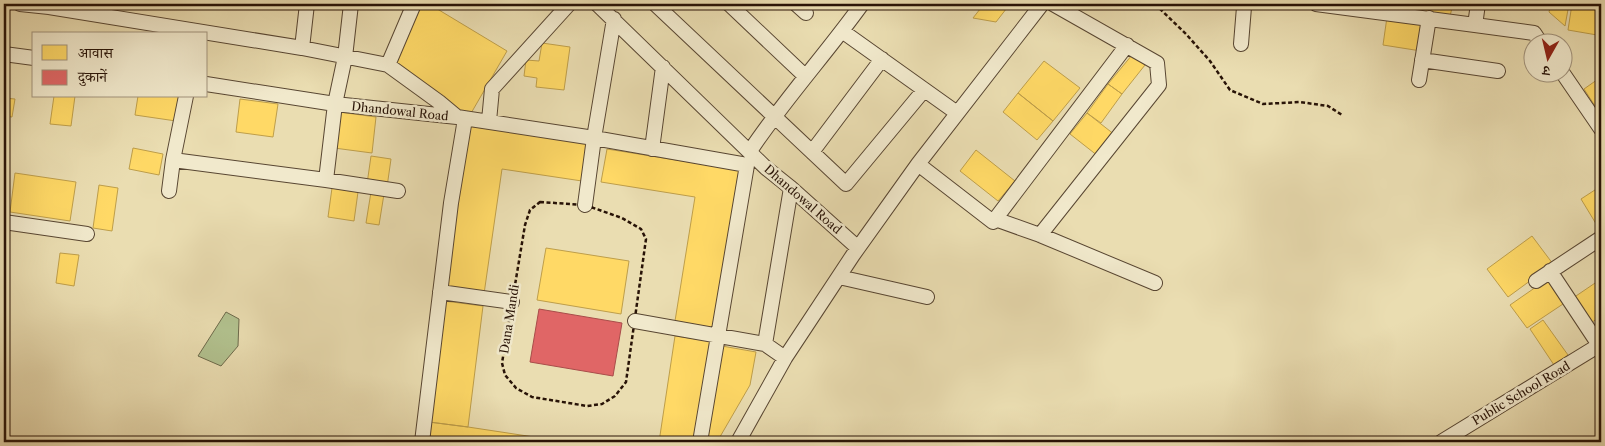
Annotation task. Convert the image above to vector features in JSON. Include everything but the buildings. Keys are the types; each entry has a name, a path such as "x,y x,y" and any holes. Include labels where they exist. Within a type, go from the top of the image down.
{"street":[{"path":"20,4 49,7 190,32"},
{"path":"302,48 307,4"},
{"path":"326,180 335,104 345,57 351,4"},
{"path":"388,65 414,4"},
{"path":"489,121 492,89 569,4"},
{"path":"597,4 613,12 748,158"},
{"path":"655,4 846,184 924,90"},
{"path":"729,4 805,76"},
{"path":"700,442 748,158 774,116 862,4"},
{"path":"738,442 785,358 858,248 918,164 1042,4"},
{"path":"1040,235 1159,85 1157,63 1053,4"},
{"path":"1316,4 1527,32"},
{"path":"1475,24 1478,4"},
{"path":"1241,44 1243,5"},
{"path":"585,205 613,12"},
{"path":"1419,80 1429,18"},
{"path":"842,31 957,113"},
{"path":"208,35 302,48 388,65 461,118 422,442"},
{"path":"918,164 993,222 1126,45"},
{"path":"4,54 32,58"},
{"path":"812,152 882,59"},
{"path":"1422,60 1498,72"},
{"path":"652,148 663,68"},
{"path":"1569,82 1601,129"},
{"name":"Dhandowal Road","path":"208,84 335,104 489,121 594,138"},
{"path":"169,191 173,160 186,98"},
{"path":"594,138 652,148 748,158"},
{"name":"Dhandowal Road","path":"748,158 766,168 792,188 858,248"},
{"path":"173,160 398,191"},
{"path":"765,344 792,188"},
{"path":"995,219 1040,235 1155,283"},
{"path":"4,222 87,234"},
{"path":"1536,281 1601,238"},
{"path":"1550,271 1600,344"},
{"path":"839,276 926,297"},
{"path":"440,292 512,302"},
{"path":"636,320 765,344 785,358"},
{"name":"Public School Road","path":"1441,442 1600,344"}],"path":[{"path":"1155,4 1198,47 1230,90 1263,104 1300,102 1328,106 1342,115"},
{"name":"Dana Mandi","path":"540,202 585,205 622,218 641,229 646,239 626,382 615,396 602,404 586,406 532,397 516,388 506,375 502,363 525,225 530,210 540,202"}],"green space":[{"path":"226,312 239,319 238,346 221,366 198,356"}]}
